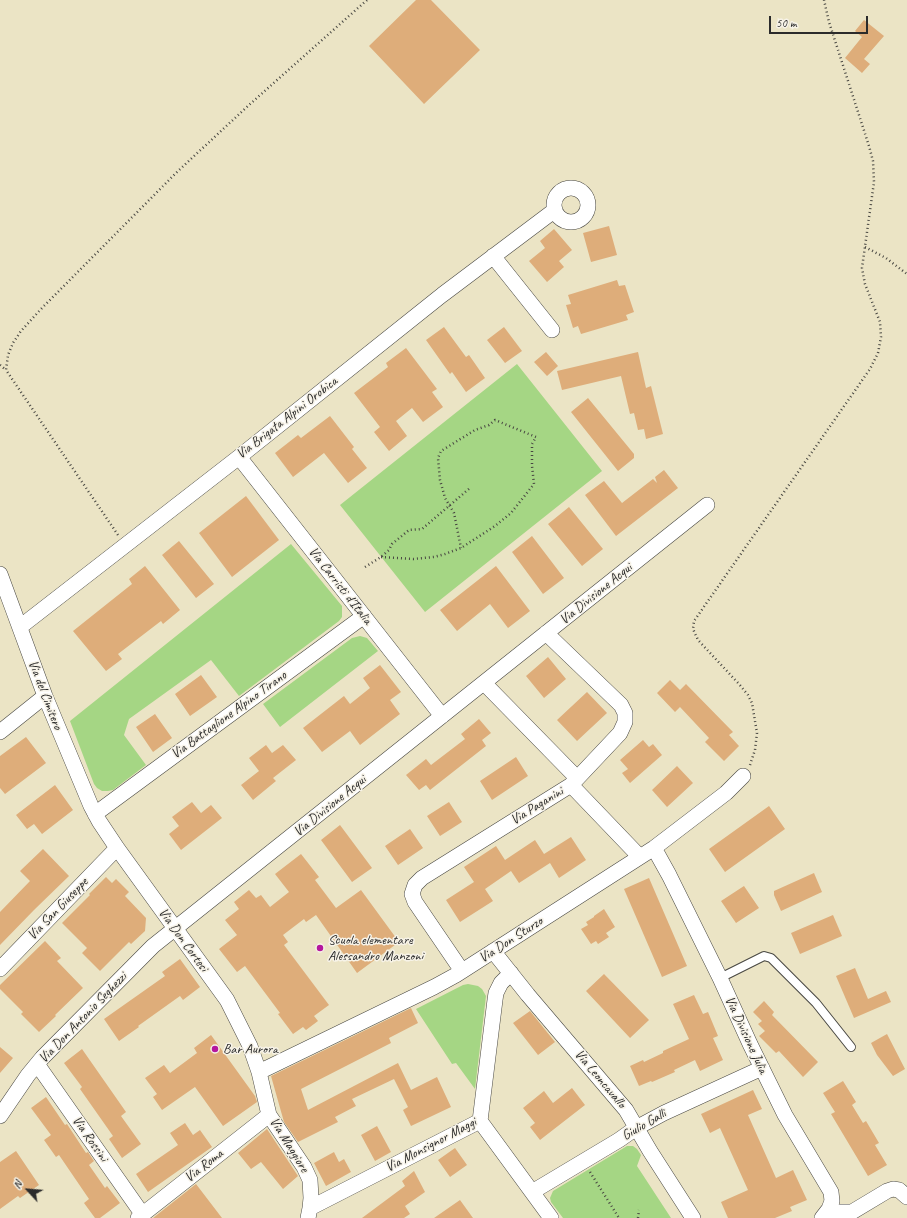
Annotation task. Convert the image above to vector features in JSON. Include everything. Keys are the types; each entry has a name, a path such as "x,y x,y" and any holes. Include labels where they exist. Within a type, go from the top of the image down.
{"street":[{"name":"Via Brigata Alpini Orobica","path":"20,627 239,457 436,299 555,210"},
{"path":"493,256 552,330"},
{"name":"Via Carristi d'Italia","path":"239,457 442,716"},
{"name":"Via Divisione Acqui","path":"175,929 707,505"},
{"name":"Via del Cimitero","path":"0,574 45,696 95,814"},
{"name":"Via Battaglione Alpino Tirano","path":"95,814 364,616"},
{"name":"Via Paganini","path":"462,971 415,902 412,894 415,885 422,878 574,782 622,730 626,722 626,713 618,702 546,633"},
{"path":"484,683 640,857"},
{"path":"0,732 45,696"},
{"name":"Via Don Sturzo","path":"259,1072 434,987 462,971 654,848 726,793 743,776"},
{"name":"Via Don Cortesi","path":"95,814 117,848 226,1000 248,1042 259,1072"},
{"name":"Via San Giuseppe","path":"0,969 117,848"},
{"name":"Via Divisione Julia","path":"654,848 720,978 785,1115 831,1192 832,1201 826,1214"},
{"name":"Via Don Antonio Seghezzi","path":"0,1116 18,1088 37,1064 147,952 175,929"},
{"name":"Via Leoncavallo","path":"493,951 528,995 626,1110 693,1218"},
{"name":"Via Monsignor Maggi","path":"309,1213 480,1121 496,992 501,983 511,973"},
{"name":"Via Rossini","path":"37,1064 141,1216"},
{"name":"Giulio Galli","path":"532,1192 584,1162 636,1128 754,1070 762,1068"},
{"name":"Via Maggiore","path":"259,1072 269,1115 310,1180 311,1188 309,1213"},
{"name":"Via Roma","path":"141,1216 269,1115"},
{"path":"480,1121 551,1218"},
{"path":"826,1214 852,1212 893,1189 899,1190 907,1197"}],"lane":[{"path":"720,978 764,956 771,958 816,1003 851,1047"}],"path":[{"path":"6,370 8,355 13,343 42,308 178,171 367,0"},
{"path":"743,776 753,759 757,742 758,733 752,703 739,684 698,640 693,626 696,618 865,378 875,361 880,345 878,315 864,280 862,268 873,188 874,168 869,146 829,22 824,0"},
{"path":"865,248 886,258 907,274"},
{"path":"0,365 6,370 126,545"},
{"path":"381,557 404,559 424,558 445,554 461,548 495,526 511,513 534,484 532,444 536,437 495,420 489,425 475,430 441,451 438,458 442,491 454,513 461,548"},
{"path":"366,567 381,557 389,550 392,544 409,530 422,528 470,488"},
{"path":"584,1162 618,1218"},
{"path":"638,1218 639,1210"}],"green space":[{"path":"517,364 602,471 425,612 340,505"},
{"path":"291,544 342,606 342,617 339,621 239,696 211,660 129,719 124,735 146,765 113,790 102,791 97,788 94,784 70,721"},
{"path":"360,636 367,638 378,651 280,727 263,704 352,638"},
{"path":"468,984 478,986 482,989 486,996 475,1089 456,1063 452,1064 416,1009 463,985"},
{"path":"627,1146 633,1146 641,1155 637,1166 671,1218 563,1218 551,1202 550,1198 553,1191"}],"building":[{"path":"416,0 431,0 480,50 424,104 369,46"},
{"path":"864,20 884,36 864,59 870,64 862,73 845,58 862,37 855,31"},
{"path":"609,226 617,255 591,262 583,233"},
{"path":"554,229 572,250 559,261 564,267 547,282 529,261 545,248 540,241"},
{"path":"617,280 619,286 625,285 634,312 626,315 628,320 581,334 578,326 573,328 566,305 571,304 568,295"},
{"path":"444,327 466,357 469,355 485,378 466,392 452,372 450,374 426,340"},
{"path":"504,327 522,351 505,363 487,340"},
{"path":"406,348 437,389 432,392 443,407 423,422 412,408 396,421 407,436 389,451 374,432 380,427 354,393 388,367 386,363"},
{"path":"546,352 558,366 547,376 534,362"},
{"path":"638,352 646,388 651,386 663,434 646,439 644,429 638,430 634,413 630,414 621,376 562,390 557,371"},
{"path":"588,398 634,454 634,458 618,471 571,412"},
{"path":"330,416 354,447 352,449 367,468 348,483 324,453 293,477 275,453 298,435 301,438"},
{"path":"664,470 678,488 616,536 585,495 604,481 622,503 653,479 657,483 655,477"},
{"path":"246,496 279,540 232,577 199,533"},
{"path":"569,507 603,549 582,566 548,524"},
{"path":"532,536 564,578 543,594 512,552"},
{"path":"179,541 214,584 196,598 162,555"},
{"path":"145,566 180,610 163,624 161,621 118,654 122,659 106,671 73,631 132,584 129,579"},
{"path":"496,566 530,611 508,628 490,604 457,631 440,610"},
{"path":"548,657 566,679 544,698 526,676"},
{"path":"380,665 401,692 390,700 400,714 360,745 350,731 322,752 303,728 344,696 350,704 370,688 363,678"},
{"path":"201,675 217,697 190,716 175,694"},
{"path":"670,680 680,690 686,684 733,732 729,735 739,746 724,761 705,742 709,738 680,707 675,712 657,693"},
{"path":"587,692 607,713 577,741 557,720"},
{"path":"155,714 172,738 153,752 136,727"},
{"path":"479,719 491,733 482,740 486,746 430,790 426,785 419,790 406,775 426,759 431,765 465,739 461,734"},
{"path":"26,737 46,763 5,794 0,788 0,756"},
{"path":"643,740 649,747 653,744 662,755 630,783 622,773 628,769 620,760"},
{"path":"266,745 272,753 283,745 296,760 273,778 276,781 253,800 241,785 259,771 249,758"},
{"path":"516,757 528,776 492,800 480,781"},
{"path":"677,766 693,783 667,807 652,790"},
{"path":"55,785 73,810 42,834 34,824 27,829 16,815"},
{"path":"192,802 201,813 211,805 222,818 181,850 169,834 179,826 172,817"},
{"path":"449,802 462,822 440,836 427,816"},
{"path":"769,806 785,829 725,872 709,849"},
{"path":"340,825 372,868 352,882 321,840"},
{"path":"410,829 423,848 398,865 385,846"},
{"path":"571,837 586,860 559,878 550,863 519,883 511,871 485,889 493,901 460,922 446,900 474,882 464,867 496,846 505,860 535,840 544,854"},
{"path":"43,849 69,876 0,945 0,912 30,881 20,871"},
{"path":"301,854 319,877 315,880 336,908 361,890 399,942 357,973 316,915 306,922 304,919 283,935 288,942 284,945 329,1005 314,1016 318,1021 306,1030 303,1027 293,1034 278,1014 280,1013 245,966 237,972 219,949 237,935 225,920 239,909 234,902 249,890 256,898 261,895 270,907 289,892 275,874"},
{"path":"814,873 822,892 781,911 774,895 774,891"},
{"path":"106,877 112,883 116,879 129,892 125,896 146,918 145,931 131,944 129,942 100,971 82,953 87,948 62,923"},
{"path":"649,878 687,966 662,977 624,889"},
{"path":"744,886 759,908 736,923 721,901"},
{"path":"604,909 615,927 606,933 609,937 598,944 596,941 591,944 581,929 588,925 586,922"},
{"path":"833,915 842,936 800,954 791,933"},
{"path":"45,941 61,958 57,961 83,988 39,1032 21,1014 23,1012 0,989 0,985"},
{"path":"180,959 200,987 183,1000 180,996 119,1041 104,1019 165,976 162,972"},
{"path":"855,968 868,999 886,991 891,1002 854,1018 836,976"},
{"path":"604,974 649,1020 630,1038 586,991"},
{"path":"694,995 703,1014 708,1012 718,1036 713,1038 723,1060 700,1071 695,1060 674,1070 675,1072 639,1086 630,1066 643,1060 644,1062 689,1039 673,1004"},
{"path":"764,1001 774,1012 772,1015 818,1062 803,1077 779,1051 776,1053 759,1036 765,1031 758,1024 762,1021 753,1012"},
{"path":"411,1008 418,1023 389,1038 391,1043 301,1089 308,1110 398,1063 411,1090 437,1077 451,1107 411,1126 403,1110 408,1107 394,1079 352,1099 356,1106 335,1117 338,1122 298,1142 284,1122 271,1076"},
{"path":"530,1011 555,1042 538,1055 513,1023"},
{"path":"887,1034 905,1069 893,1076 877,1055 871,1043"},
{"path":"211,1035 255,1096 257,1102 223,1126 195,1087 162,1110 153,1097 157,1094 145,1078 164,1065 170,1073 197,1053 194,1048"},
{"path":"0,1047 13,1058 0,1073"},
{"path":"82,1049 126,1112 121,1116 141,1144 122,1158 109,1139 113,1136 80,1089 82,1087 64,1063"},
{"path":"843,1081 856,1102 852,1105 863,1123 866,1121 879,1143 875,1145 887,1165 868,1176 831,1114 835,1112 823,1093"},
{"path":"572,1088 585,1105 540,1140 530,1127 535,1123 523,1108 544,1091 553,1103"},
{"path":"753,1090 762,1109 748,1115 776,1178 793,1170 807,1200 790,1207 792,1211 775,1218 728,1218 721,1202 748,1190 720,1128 710,1133 701,1114"},
{"path":"46,1097 65,1125 67,1124 86,1153 88,1152 94,1161 89,1165 105,1188 107,1186 120,1203 100,1218 95,1218 84,1203 89,1199 59,1155 56,1157 44,1140 51,1135 31,1108"},
{"path":"185,1123 193,1135 200,1130 212,1147 148,1192 136,1174 178,1145 170,1133"},
{"path":"377,1126 391,1152 375,1161 361,1135"},
{"path":"267,1129 298,1176 283,1189 261,1162 251,1169 238,1153"},
{"path":"455,1148 467,1165 450,1177 438,1160"},
{"path":"16,1151 39,1185 20,1198 18,1196 0,1209 0,1162"},
{"path":"334,1152 339,1162 344,1159 351,1172 326,1186 314,1163"},
{"path":"414,1171 425,1192 405,1206 410,1214 404,1218 362,1218 405,1186 402,1181"},
{"path":"196,1184 222,1218 153,1218"},
{"path":"460,1200 473,1218 434,1218"}],"place":[{"name":"Scuola elementare Alessandro Manzoni","path":"320,948"},
{"name":"Bar Aurora","path":"215,1049"}]}
